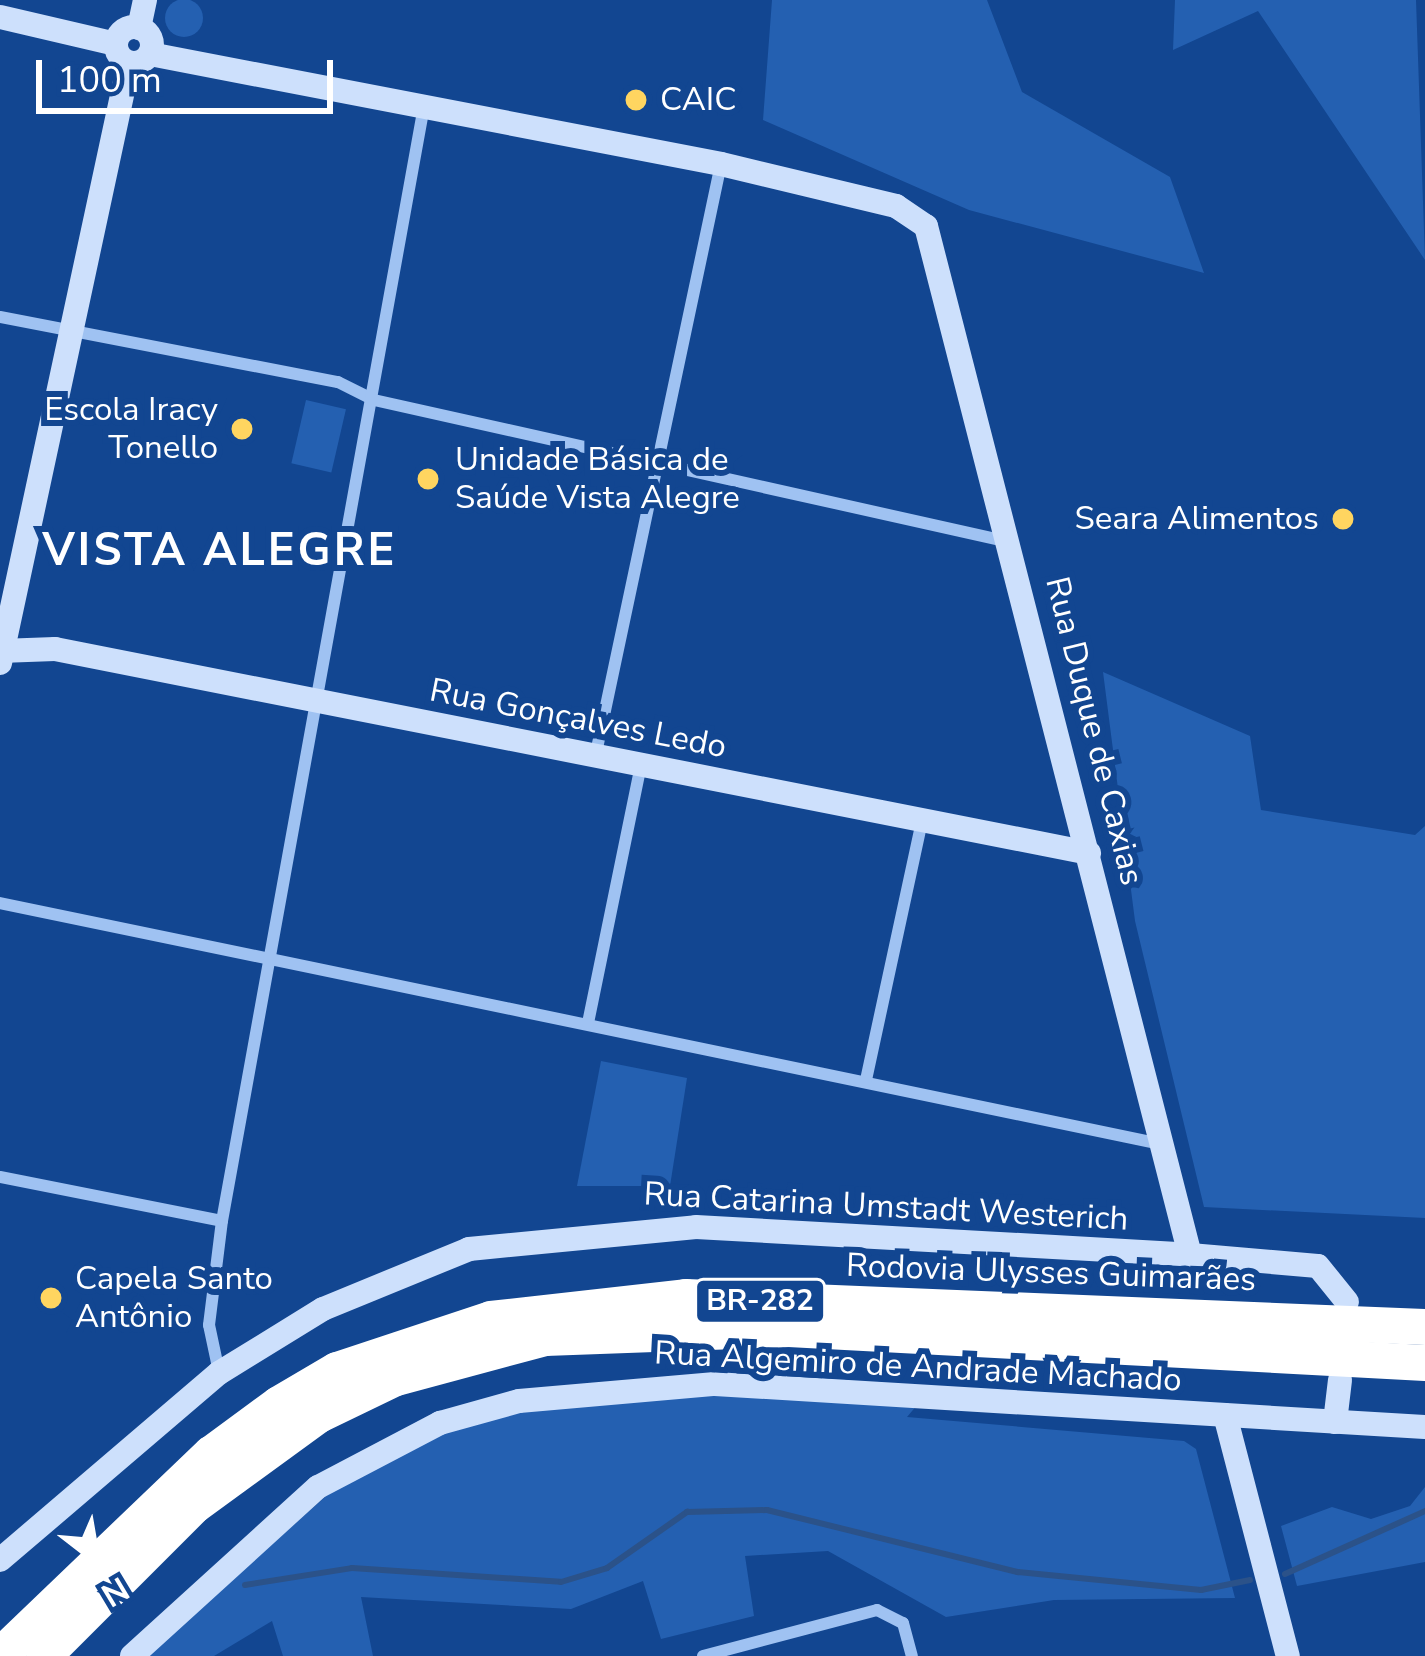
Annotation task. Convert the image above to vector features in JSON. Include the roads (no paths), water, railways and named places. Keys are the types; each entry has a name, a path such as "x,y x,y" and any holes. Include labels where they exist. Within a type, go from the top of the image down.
{"highway":[{"name":"Rodovia Ulysses Guimarães","path":"0,1656 279,1404 337,1370 491,1318 686,1297 1425,1327"},
{"name":"Rodovia Ulysses Guimarães","path":"44,1656 194,1506 320,1415 396,1378 545,1338 789,1329 1425,1363"}],"street":[{"path":"1,655 4,624 145,0"},
{"path":"0,17 132,54 424,103 721,164 596,753"},
{"path":"219,1373 209,1325 222,1221 314,701 374,400 424,103"},
{"name":"Rua Duque de Caxias","path":"721,164 896,206 926,226 1014,543 1190,1255"},
{"path":"0,317 338,382 374,400 1014,543"},
{"name":"Rua Gonçalves Ledo","path":"4,624 55,649 1089,853"},
{"name":"Rua Gonçalves Ledo","path":"1,655 55,649"},
{"path":"588,1023 641,764"},
{"path":"866,1080 922,821"},
{"path":"0,903 1161,1144"},
{"path":"0,1177 222,1221"},
{"name":"Rua Catarina Umstadt Westerich","path":"0,1560 219,1373 403,1271 559,1233 696,1227 1318,1266 1347,1303"},
{"path":"1335,1422 1340,1380"},
{"name":"Rua Algemiro de Andrade Machado","path":"132,1656 319,1487 440,1423 519,1401 715,1384 1425,1427"},
{"path":"1225,1414 1288,1656"},
{"path":"703,1656 877,1610 903,1623 912,1656"}],"waterway":[{"path":"245,1585 352,1568 561,1582 607,1568 687,1512 767,1510 1018,1572 1201,1590 1250,1580"},
{"path":"1285,1574 1425,1511"}],"place":[{"name":"CAIC","path":"636,100"},
{"name":"Escola Iracy Tonello","path":"242,429"},
{"name":"Unidade Básica de Saúde Vista Alegre","path":"428,479"},
{"name":"Seara Alimentos","path":"1343,519"},
{"name":"Capela Santo Antônio","path":"51,1298"}],"district":[{"name":"VISTA ALEGRE","path":"220,551"}]}
